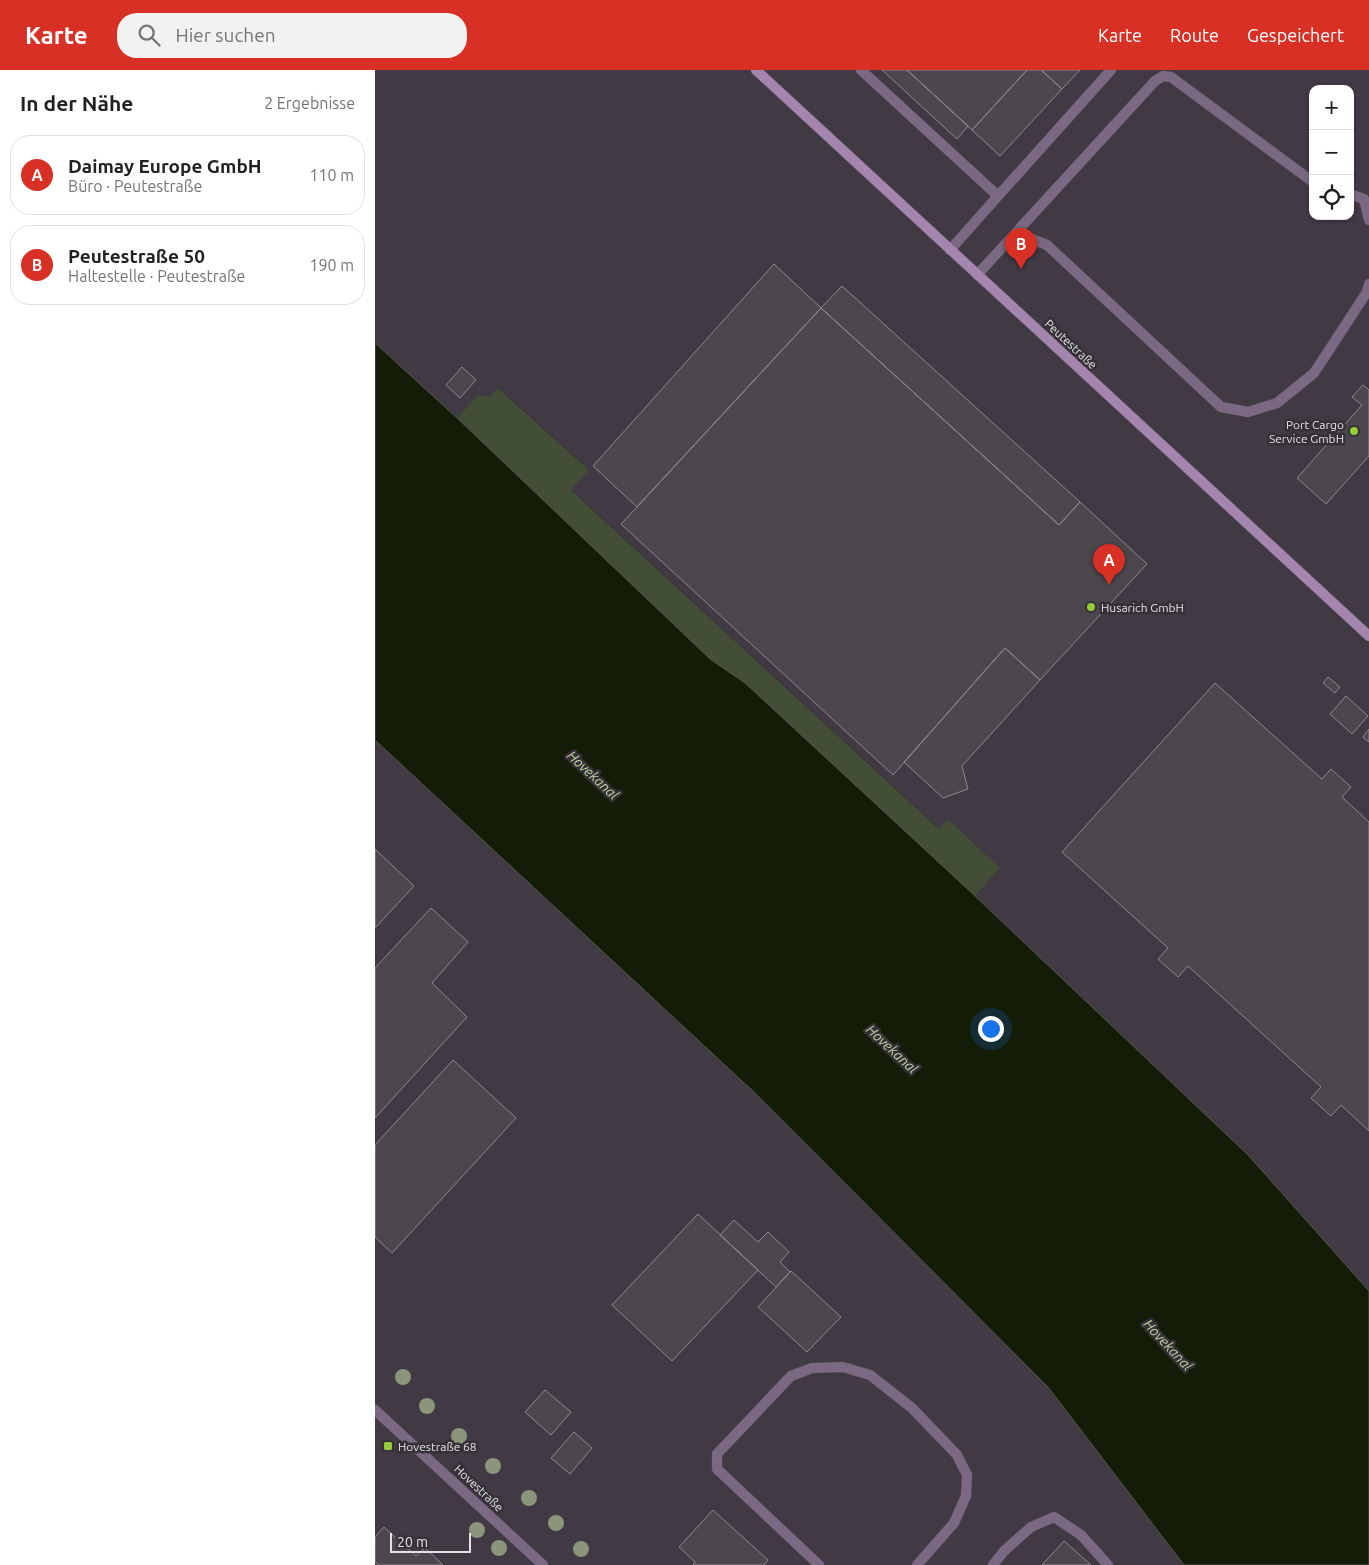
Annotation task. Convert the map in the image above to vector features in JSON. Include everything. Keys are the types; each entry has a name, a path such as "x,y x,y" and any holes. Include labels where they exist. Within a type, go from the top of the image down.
{"street":[{"name":"Peutestraße","path":"756,70 1369,636"},
{"path":"861,70 998,196"},
{"path":"950,250 1111,70"},
{"path":"977,274 1155,81 1163,76 1171,77 1309,179"},
{"path":"1354,195 1364,199 1369,220"},
{"path":"1008,241 1029,238 1047,244 1221,406 1248,412 1277,403 1314,372 1367,292 1369,284"},
{"path":"819,1565 717,1469 717,1454 791,1376 812,1368 843,1367 870,1375 912,1408 957,1455 967,1475 967,1496 954,1523 917,1565"},
{"name":"Hovestraße","path":"375,1410 543,1565"},
{"path":"993,1565 1004,1551 1031,1526 1054,1517 1081,1535 1108,1565"}],"shaded area":[{"path":"375,70 1369,70 1369,1291 1248,1155 975,896 1000,868 948,819 940,829 571,489 589,469 499,388 490,396 477,396 457,418 375,343"},
{"path":"498,388 589,470 571,490 939,829 948,819 1000,868 975,896 745,683 710,659 457,418 477,396 490,396"},
{"path":"375,740 756,1094 1048,1387 1184,1565 375,1565"}],"water":[{"name":"Hovekanal","path":"375,343 457,418 710,659 745,683 975,896 1248,1155 1369,1291 1369,1565 1184,1565 1048,1387 756,1094 375,740"}],"building":[{"path":"882,70 907,70 968,126 957,139"},
{"path":"907,70 1027,70 972,130"},
{"path":"1027,70 1041,70 1062,89 1000,156 972,130"},
{"path":"1041,70 1080,70 1062,89"},
{"path":"774,264 821,308 637,507 593,466"},
{"path":"842,286 1080,502 1059,525 821,308"},
{"path":"821,308 1059,525 1080,502 1147,564 1040,680 1005,648 893,775 621,524"},
{"path":"462,367 476,380 460,398 446,385"},
{"name":"Port Cargo Service GmbH","path":"1363,385 1369,390 1369,456 1326,504 1297,478 1362,405 1352,397"},
{"path":"1005,648 1040,680 962,766 968,789 943,798 904,762"},
{"path":"1328,677 1340,687 1335,693 1323,683"},
{"path":"1215,683 1322,779 1331,769 1351,787 1342,797 1369,822 1369,1131 1341,1105 1331,1116 1311,1098 1321,1087 1188,966 1178,977 1158,959 1168,948 1062,852"},
{"path":"1346,696 1368,716 1352,734 1330,714"},
{"path":"1369,729 1369,742 1363,737"},
{"path":"375,849 414,886 375,928"},
{"path":"431,908 468,942 432,983 467,1017 375,1118 375,968"},
{"path":"453,1060 516,1118 392,1253 375,1237 375,1145"},
{"path":"698,1214 758,1270 672,1361 612,1305"},
{"path":"734,1220 758,1242 768,1232 789,1252 780,1262 790,1272 776,1287 720,1235"},
{"path":"791,1271 841,1317 807,1352 758,1307"},
{"path":"545,1390 571,1412 551,1435 525,1412"},
{"path":"574,1432 592,1448 570,1474 551,1458"},
{"path":"713,1510 768,1560 764,1565 693,1565 695,1562 679,1547"},
{"path":"384,1527 416,1556 425,1548 443,1565 379,1565 375,1562 375,1537"},
{"path":"1064,1541 1091,1565 1042,1565"}],"place":[{"name":"Peutestraße 50","path":"1021,269"},
{"name":"Port Cargo Service GmbH","path":"1354,431"},
{"name":"Daimay Europe GmbH","path":"1109,585"},
{"name":"Husarich GmbH","path":"1091,607"},
{"name":"Hovestraße 68","path":"388,1446"}]}
